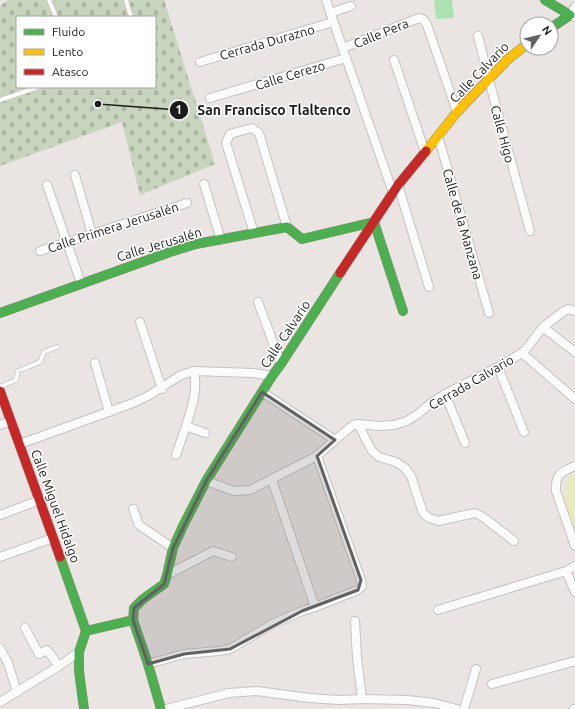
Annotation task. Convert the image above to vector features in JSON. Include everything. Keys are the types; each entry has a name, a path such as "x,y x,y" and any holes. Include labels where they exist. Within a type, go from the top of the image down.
{"street":[{"path":"326,0 429,286"},
{"path":"545,0 573,13"},
{"path":"330,13 351,6"},
{"path":"559,23 573,13"},
{"name":"Calle Pera","path":"343,48 418,18 424,20 428,25 457,112"},
{"name":"Cerrada Durazno","path":"200,62 333,22"},
{"name":"Calle Higo","path":"478,36 530,231"},
{"name":"Calle Calvario","path":"134,620 134,608 143,599 164,584 173,548 206,481 272,376 395,189 457,112 508,59 519,50"},
{"name":"Calle Cerezo","path":"210,98 346,58"},
{"path":"394,60 425,152"},
{"path":"254,233 226,143 230,134 252,128 259,133 287,227 302,239 374,222 403,311"},
{"name":"Calle de la Manzana","path":"438,136 488,313"},
{"path":"75,175 92,234"},
{"path":"204,184 221,240"},
{"path":"47,185 82,283"},
{"name":"Calle Primera Jerusalén","path":"40,251 187,203"},
{"name":"Calle Jerusalén","path":"0,313 196,244 287,227"},
{"path":"258,302 281,364"},
{"name":"Cerrada Calvario","path":"358,424 394,426 407,421 445,394 522,353 543,327 564,311 573,309"},
{"path":"140,322 162,389"},
{"path":"543,327 575,352"},
{"path":"522,353 575,399"},
{"path":"95,363 109,412"},
{"path":"498,367 524,432"},
{"path":"176,455 193,404 196,380 194,371"},
{"path":"20,444 138,401 162,389 181,375 194,371 253,373 272,376"},
{"name":"Calle Miguel Hidalgo","path":"0,391 86,630"},
{"path":"262,392 335,440"},
{"path":"445,394 465,443"},
{"path":"0,425 11,421"},
{"path":"206,481 234,491 250,490 317,456 353,425 358,424 372,451 380,457 396,462 405,468 411,476 423,513 429,518 438,521 475,513 484,517 514,541"},
{"path":"186,426 205,433"},
{"path":"148,664 184,654 230,649 272,624 358,590 362,586 317,456"},
{"path":"575,466 565,470 560,474 555,482 556,491 575,546"},
{"path":"272,480 315,607"},
{"path":"0,515 40,500"},
{"path":"133,509 140,525 173,548"},
{"path":"0,557 54,538"},
{"path":"167,575 213,551 232,557"},
{"path":"438,610 566,571 575,566"},
{"path":"566,571 575,592"},
{"path":"84,709 79,671 79,652 86,630 134,620 161,709"},
{"path":"354,621 362,699"},
{"path":"25,628 39,654 47,650 59,666"},
{"path":"0,648 8,662 17,692"},
{"path":"0,702 79,652"},
{"path":"492,684 575,661"},
{"path":"464,709 476,669"},
{"path":"166,709 229,692 257,691 309,698 339,700 407,700 457,709"},
{"path":"379,700 381,709"}],"lane":[{"path":"49,0 56,16"},
{"path":"126,0 131,16"},
{"path":"0,100 35,88"},
{"path":"0,387 16,380 18,371 40,362 44,352 57,347"}],"highlighted area":[{"path":"262,392 335,440 317,456 361,580 358,590 302,611 230,649 184,654 148,664 133,620 134,608 164,584 173,548 206,481"}],"shaded area":[{"path":"575,472 575,532 564,500 569,474"}],"green space":[{"path":"8,0 164,0 215,164 140,195 122,122 0,166 0,6"},
{"path":"434,0 452,0 454,18 436,19"}],"traffic: fast":[{"path":"545,0 570,15 559,23"},
{"path":"0,313 196,244 287,227 302,239 374,222 403,311"},
{"path":"86,631 133,620 134,608 143,599 164,584 173,548 206,481 272,376 340,273"},
{"path":"60,557 86,631"},
{"path":"133,620 161,709"},
{"path":"84,709 79,671 79,652 86,631"}],"traffic: slow":[{"path":"426,151 457,112 508,59 519,50"}],"traffic: jam":[{"path":"340,273 398,185 426,151"},
{"path":"0,391 60,557"}],"place":[{"name":"San Francisco Tlaltenco","path":"98,104"}]}
